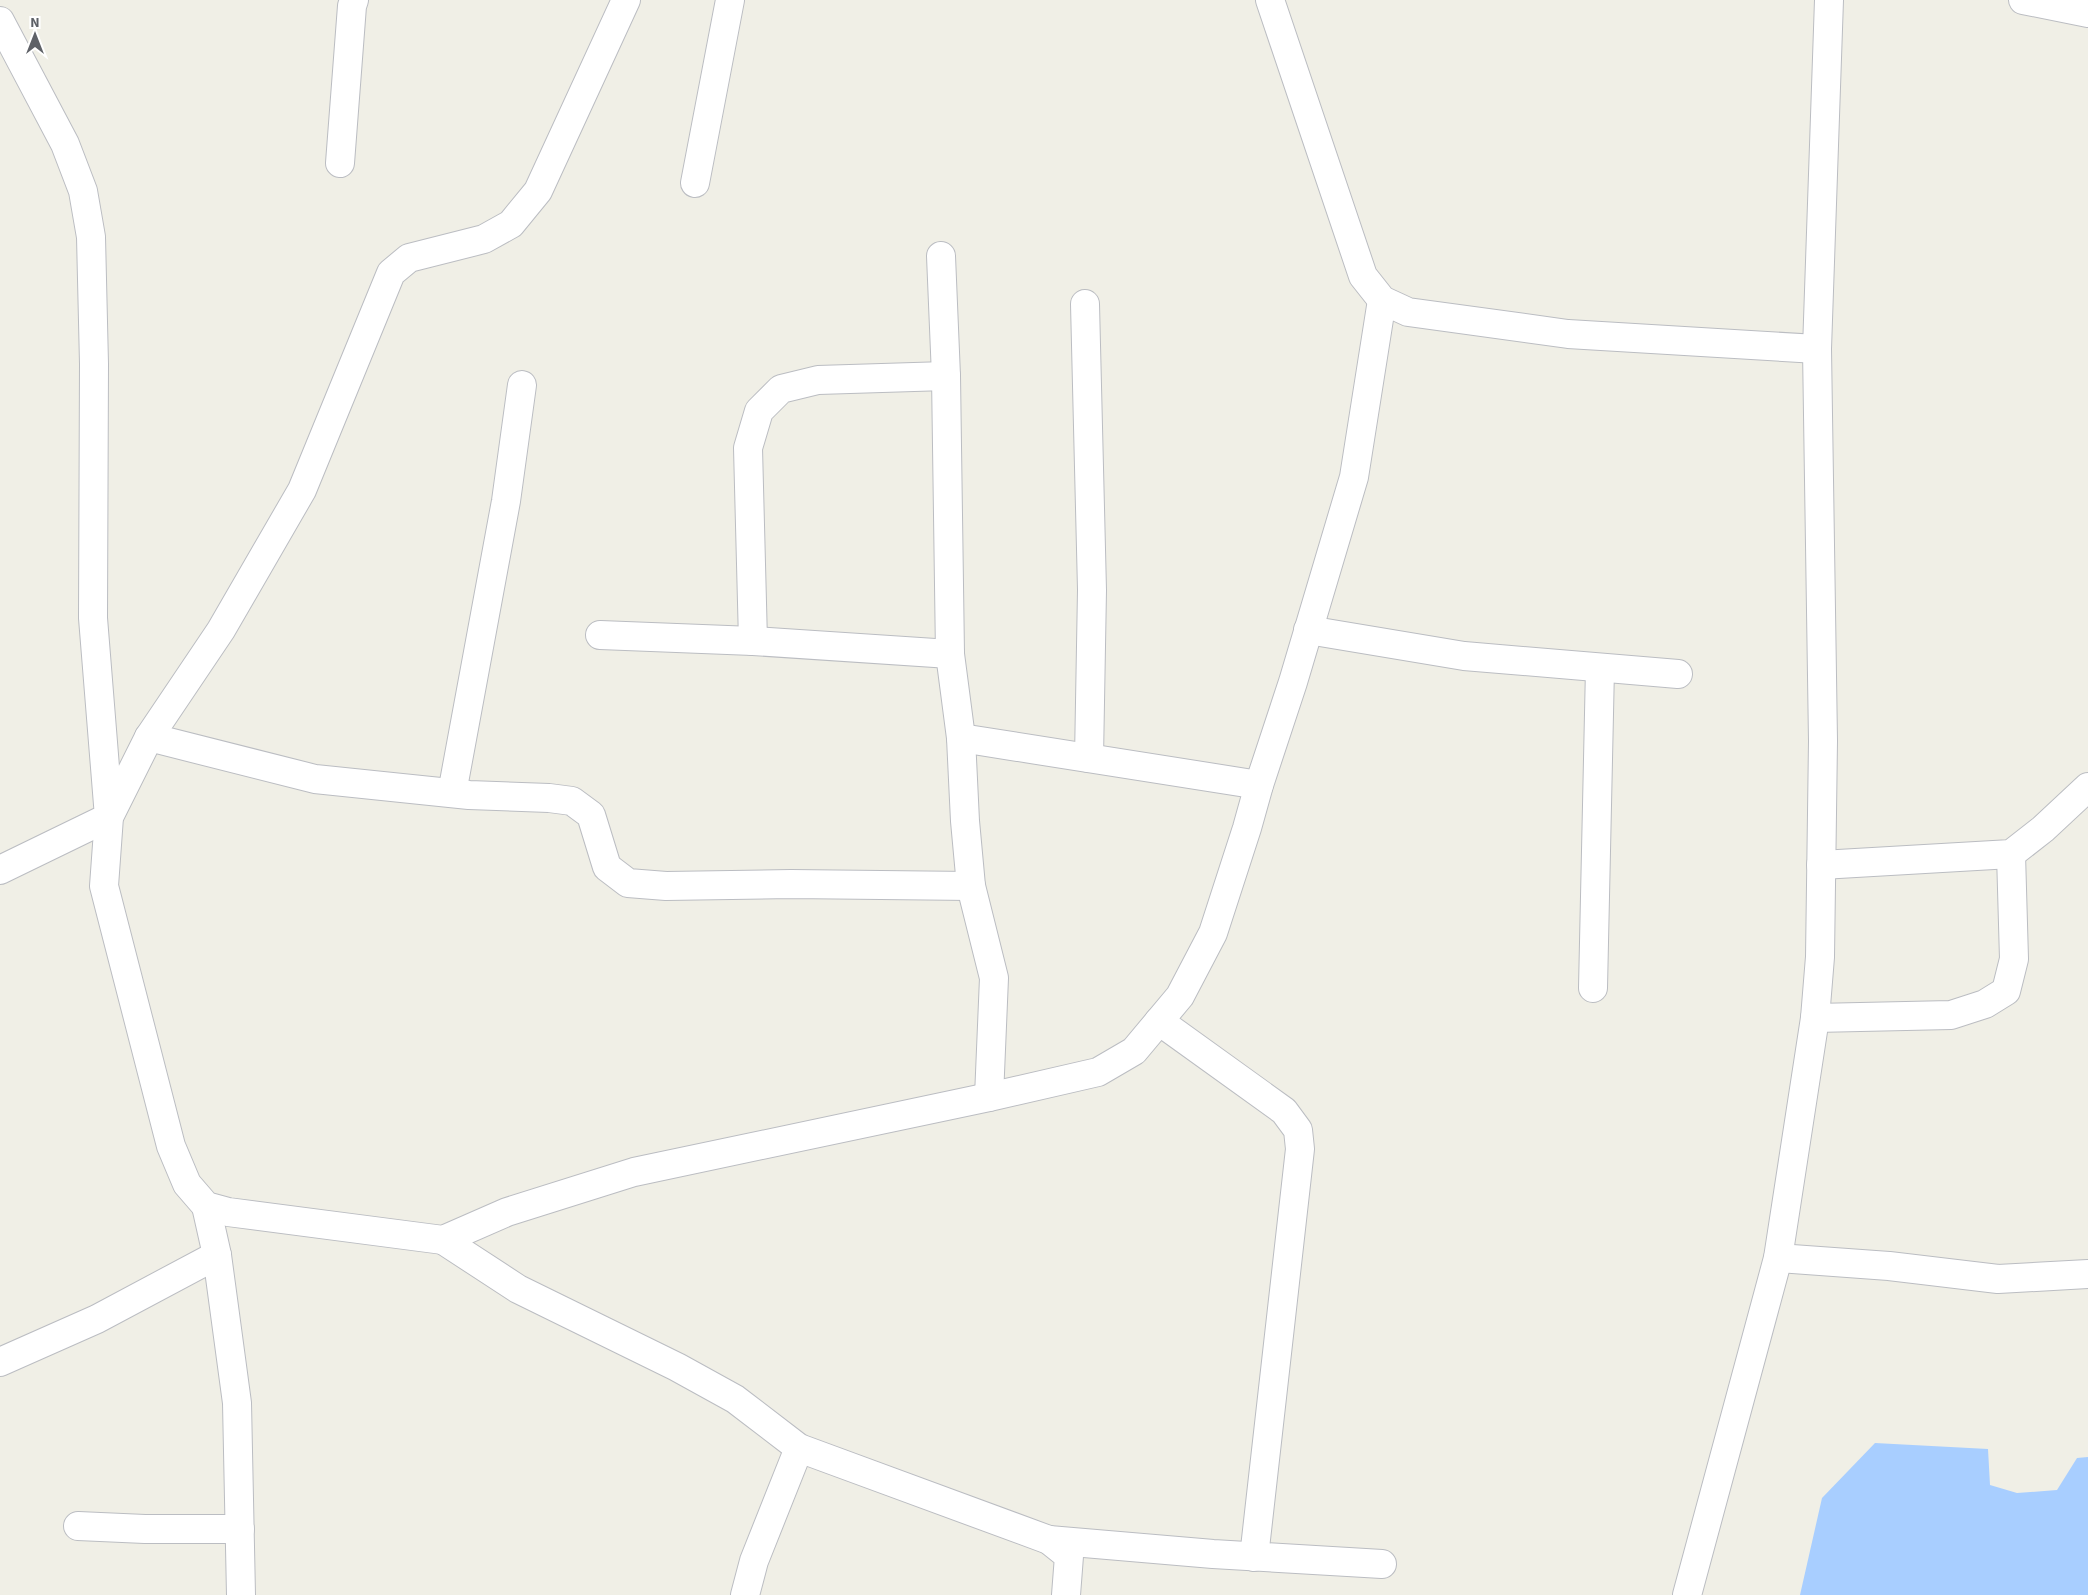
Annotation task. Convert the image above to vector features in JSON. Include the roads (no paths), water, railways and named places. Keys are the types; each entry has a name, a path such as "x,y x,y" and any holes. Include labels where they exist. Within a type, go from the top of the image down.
{"street":[{"path":"340,163 354,0"},
{"path":"0,870 109,817 149,737 221,630 302,490 391,273 410,258 484,239 511,224 538,190 626,0"},
{"path":"695,183 730,0"},
{"path":"1270,0 1363,276 1382,300 1408,312 1568,334 1817,349"},
{"path":"1687,1595 1778,1258 1814,1018 1820,957 1823,741 1817,349 1829,0"},
{"path":"2024,0 2088,13"},
{"path":"0,21 65,144 83,191 91,237 94,364 93,618 109,817 104,886 171,1146 187,1184 206,1206 217,1255 237,1403 241,1595"},
{"path":"941,256 946,376 950,654 961,738 965,821 971,886 994,978 989,1097"},
{"path":"443,1240 507,1212 634,1172 1098,1072 1134,1051 1180,996 1214,933 1354,477 1382,300"},
{"path":"1085,304 1092,590 1089,758"},
{"path":"753,641 748,448 759,411 781,389 818,380 946,376"},
{"path":"452,793 506,501 522,385"},
{"path":"1308,630 1464,656 1678,674"},
{"path":"600,635 753,641 950,654"},
{"path":"1593,988 1600,668"},
{"path":"149,737 314,779 452,793 549,798 572,802 591,815 607,867 628,882 666,886 800,884 971,886"},
{"path":"961,738 1259,785"},
{"path":"1821,866 2011,854 2043,829 2088,787"},
{"path":"1814,1018 1951,1015 1985,1004 2006,991 2014,959 2011,854"},
{"path":"1159,1021 1284,1111 1298,1130 1300,1149 1254,1557"},
{"path":"206,1206 228,1212 443,1240 518,1289 677,1367 735,1399 800,1448 1049,1540 1254,1557 1382,1564"},
{"path":"0,1362 97,1318 217,1255"},
{"path":"1778,1258 1890,1266 1998,1279 2088,1274"},
{"path":"745,1595 754,1561 800,1448"},
{"path":"78,1526 145,1529 240,1529"},
{"path":"1049,1540 1069,1556 1066,1595"}],"water":[{"path":"1875,1443 1988,1449 1990,1485 2017,1493 2057,1490 2077,1458 2088,1457 2088,1595 1800,1595 1822,1498"}]}
